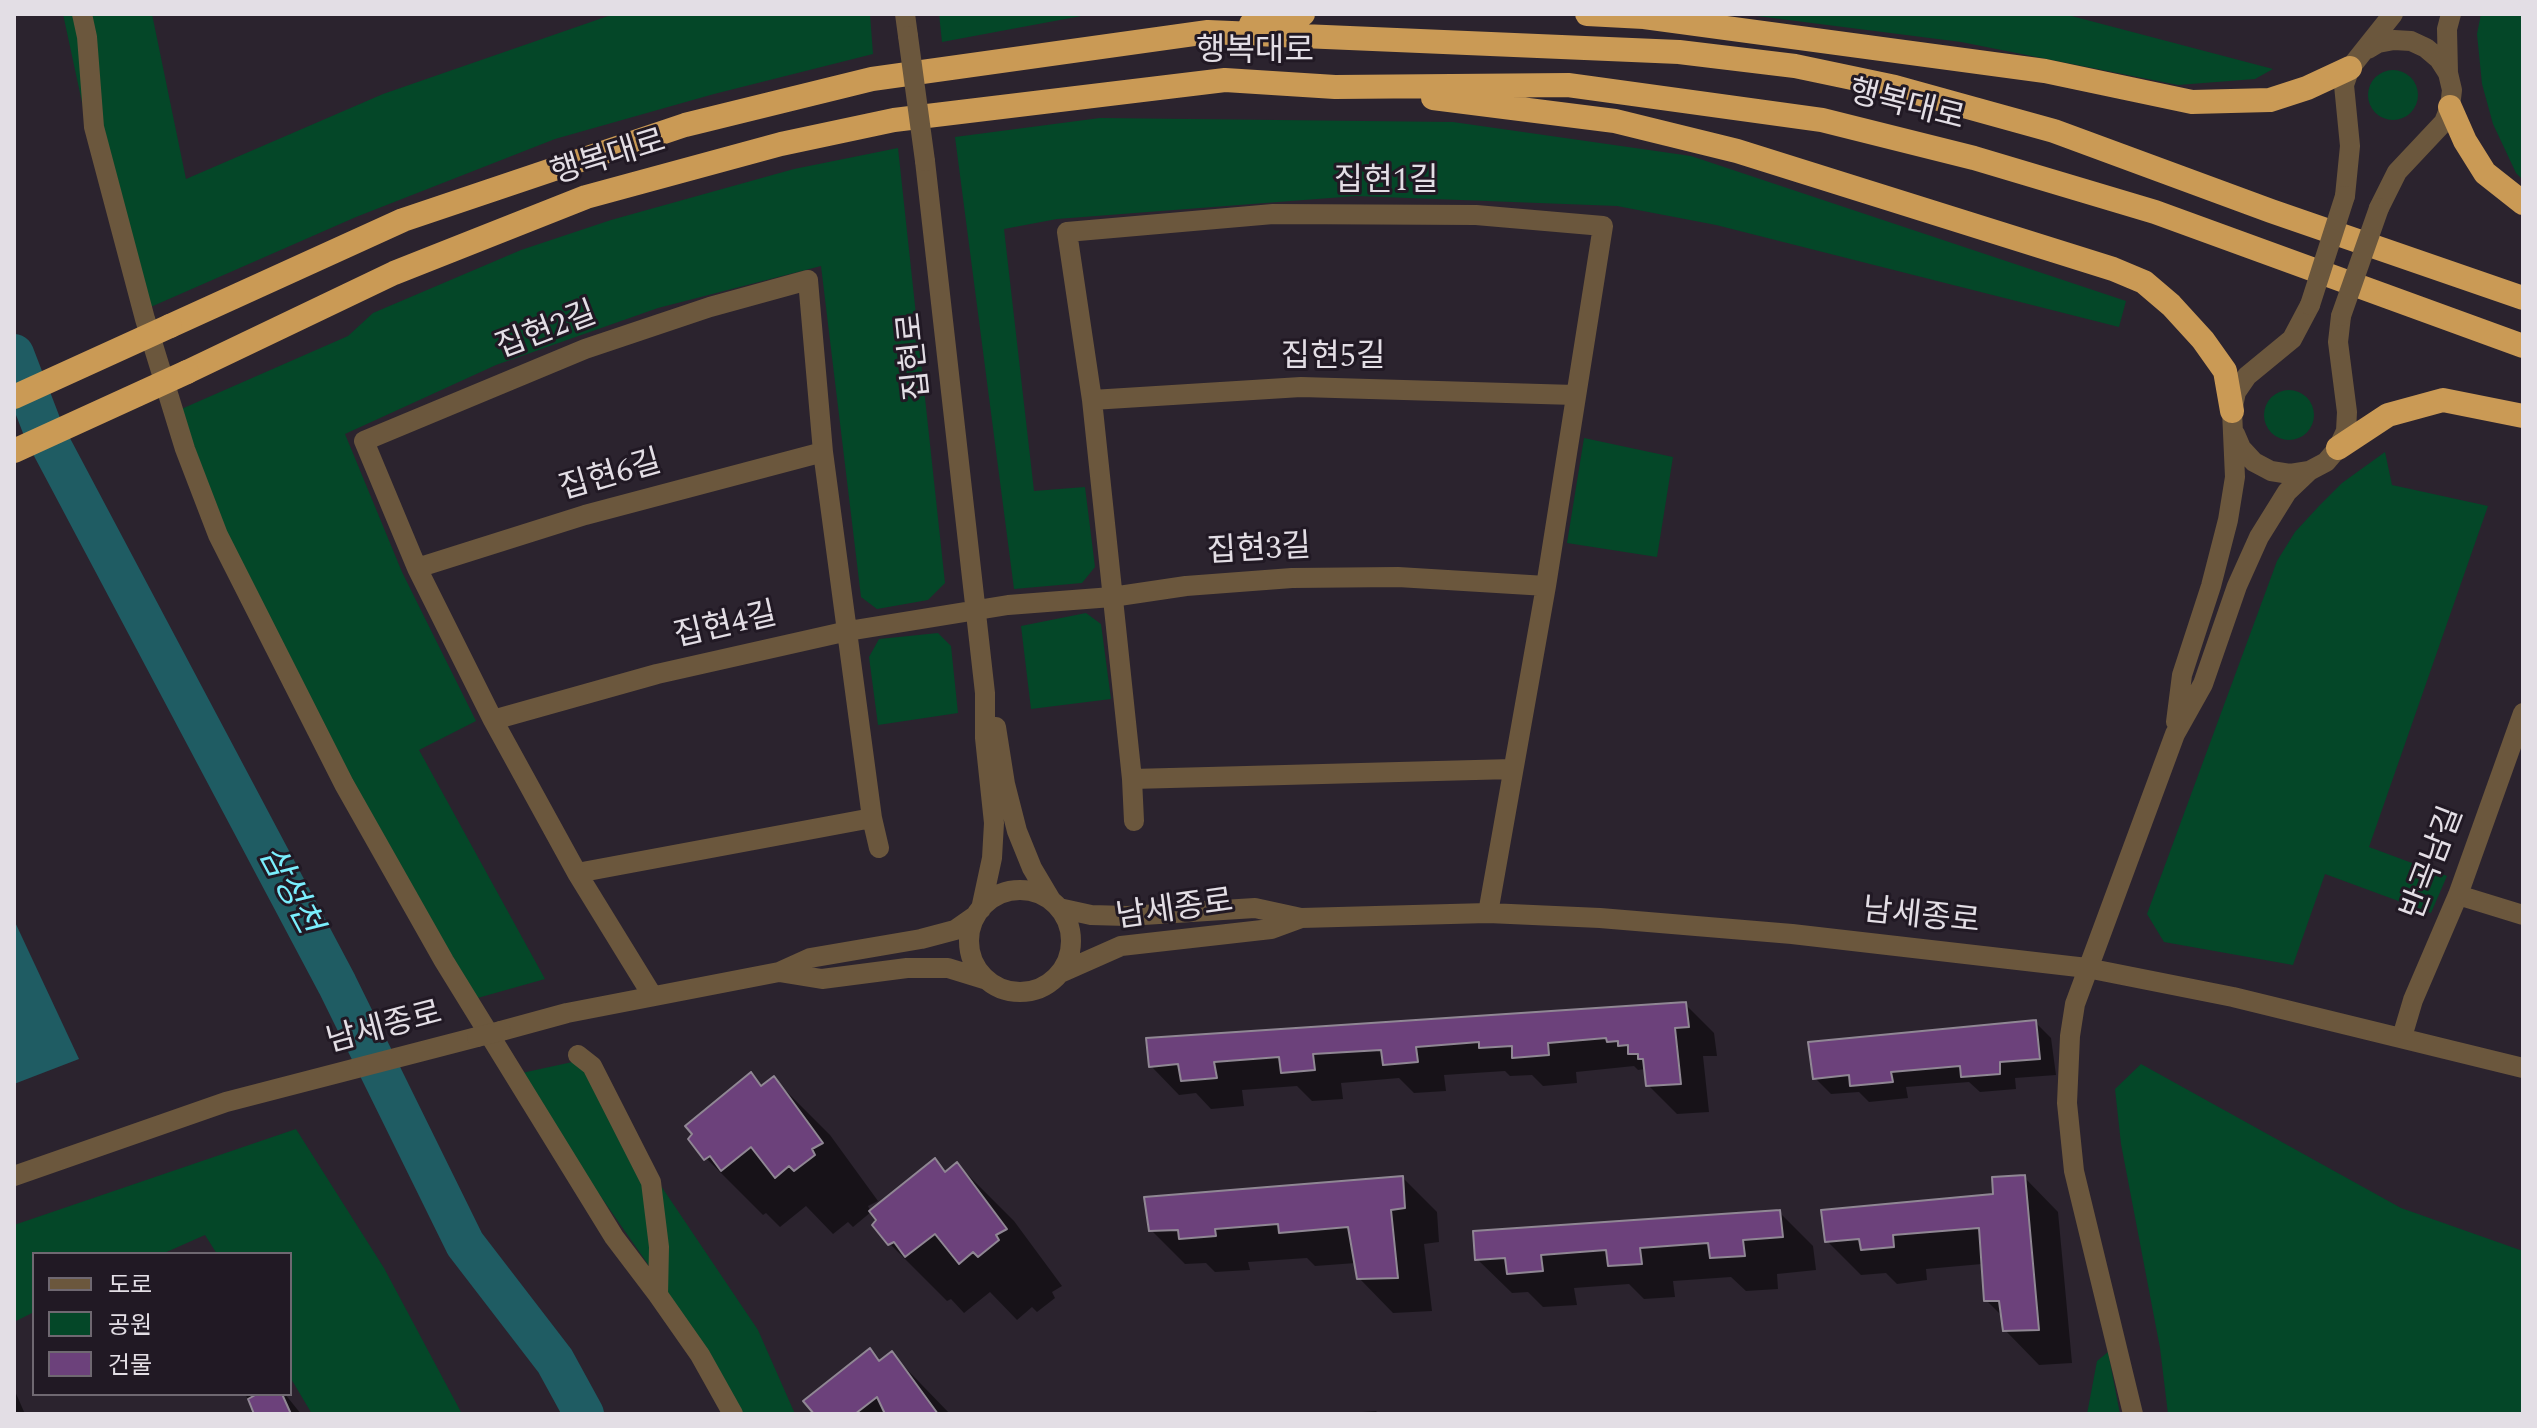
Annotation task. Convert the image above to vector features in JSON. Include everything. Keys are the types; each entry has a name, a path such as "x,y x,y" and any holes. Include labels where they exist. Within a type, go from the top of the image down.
{"highway":[{"path":"1208,32 1303,14"},
{"path":"1587,14 1644,17 2045,71 2192,102 2270,100 2307,88 2356,60"},
{"name":"행복대로","path":"14,397 403,220 685,125 872,79 1208,32 1679,52 1795,66 1895,87 2054,131 2271,211 2523,298"},
{"name":"행복대로","path":"14,451 394,273 586,197 781,144 894,120 1225,80 1335,87 1568,85 1822,120 1974,158 2155,212 2523,346"},
{"path":"1335,87 1615,121 1737,151 2113,269 2144,282 2171,305 2203,340 2225,371 2232,421"},
{"path":"2450,107 2465,141 2485,173 2523,203"},
{"path":"2338,448 2388,415 2443,400 2523,416"}],"street":[{"path":"82,14 87,37 94,127 145,319 185,449 218,535 344,784 444,961 614,1237 700,1355 733,1414"},
{"name":"집현로","path":"905,14 925,161 985,693 985,738 994,823 992,858 978,913"},
{"path":"2175,734 2182,675 2211,586 2228,520 2235,477 2232,421 2236,392 2247,376 2292,339 2310,305 2345,196 2350,146 2344,85 2356,60 2393,14"},
{"path":"2133,1414 2074,1171 2067,1103 2069,1046 2075,1004 2175,734 2203,684 2237,586 2259,537 2287,492 2309,471 2326,462 2338,448 2346,431 2347,412 2338,342 2341,316 2379,208 2397,172 2444,122 2450,107 2452,90 2448,73 2447,29 2451,14"},
{"path":"2356,60 2378,43 2411,41 2433,53 2448,73"},
{"name":"집현1길","path":"1134,821 1092,400 1067,232 1289,214 1476,215 1603,226 1546,586 1488,913"},
{"name":"집현2길","path":"652,995 577,873 493,720 417,568 364,441 585,349 710,307 808,280 823,452 872,818 879,848"},
{"name":"집현5길","path":"1092,400 1301,387 1575,395"},
{"path":"2232,421 2247,455 2254,462 2271,471 2290,474 2309,471"},
{"name":"집현6길","path":"417,568 585,515 823,452"},
{"name":"집현3길","path":"976,610 1112,597 1186,586 1292,578 1398,577 1546,586"},
{"name":"집현4길","path":"493,720 657,674 848,631 976,610"},
{"name":"집현로","path":"985,693 997,729 1005,784 1017,831 1032,868 1055,904"},
{"name":"반곡남길","path":"2402,1037 2413,1000 2458,895 2523,713"},
{"path":"1132,779 1513,769"},
{"path":"577,873 872,818"},
{"path":"1018,890 1041,894 1055,904 1066,918 1071,940 1067,963 1060,973 1037,989 1020,992 1002,989 987,980 976,967 970,950 969,933 986,902 1001,893 1018,890"},
{"path":"2458,895 2523,915"},
{"name":"남세종로","path":"1055,904 1091,915 1127,916 1255,908 1301,918 1488,913 1600,918 1792,934 2087,968 2233,997 2523,1068"},
{"name":"남세종로","path":"14,1176 226,1102 567,1013 779,972 810,958 921,939 955,930 978,913"},
{"name":"남세종로","path":"1060,973 1121,946 1271,929 1301,918"},
{"name":"남세종로","path":"779,972 822,979 907,968 948,968 987,980"},
{"path":"578,1055 592,1066 651,1182 659,1247 658,1295"}],"green space":[{"path":"63,14 152,14 186,179 383,94 614,14 870,14 873,54 714,94 555,139 356,217 137,313 100,186"},
{"path":"939,14 1092,14 942,42"},
{"path":"1741,14 2064,14 2273,69 2255,79 2178,85 1961,42"},
{"path":"2481,14 2523,14 2523,180 2516,173 2493,124 2482,84 2477,34"},
{"path":"2393,70 2411,77 2418,95 2411,113 2393,120 2375,113 2368,95 2375,77"},
{"path":"1100,118 1453,122 1691,156 2126,301 2119,327 1716,225 1617,206 1356,196 1057,219 1004,229 1034,491 1085,487 1095,567 1082,583 1014,589 955,137"},
{"path":"898,148 945,583 928,600 877,609 861,597 821,266 658,308 496,365 345,434 402,572 476,721 419,750 545,979 474,999 392,867 216,514 179,410 348,336 373,313 521,250 611,220 794,169"},
{"path":"2289,390 2307,397 2314,415 2307,433 2289,440 2271,433 2264,415 2271,397"},
{"path":"1584,438 1673,457 1657,557 1567,543"},
{"path":"2385,452 2392,485 2488,506 2369,847 2447,876 2431,913 2325,874 2293,965 2164,942 2147,914 2277,561 2295,532 2319,506 2342,483"},
{"path":"1086,613 1101,624 1111,699 1031,709 1021,626"},
{"path":"938,633 951,646 958,713 878,725 869,657 879,639"},
{"path":"577,1061 758,1330 795,1414 738,1414 677,1306 599,1194 508,1076"},
{"path":"2141,1064 2401,1208 2523,1251 2523,1414 2168,1414 2160,1348 2121,1144 2115,1089"},
{"path":"296,1129 384,1268 462,1414 312,1414 292,1380 292,1252 216,1252 205,1235 167,1252 32,1252 32,1313 14,1322 14,1225"},
{"path":"2108,1352 2120,1414 2087,1414 2097,1361"}],"water":[{"path":"14,920 79,1059 14,1084"}],"building":[{"path":"1686,1002 1689,1027 1675,1028 1681,1084 1646,1086 1643,1059 1638,1059 1638,1054 1628,1054 1628,1045 1618,1046 1618,1041 1607,1042 1606,1038 1548,1043 1549,1055 1512,1058 1512,1046 1479,1048 1479,1042 1416,1047 1418,1062 1383,1065 1381,1050 1313,1054 1315,1070 1281,1073 1279,1057 1214,1062 1217,1078 1181,1081 1178,1064 1149,1067 1146,1038"},
{"path":"2036,1020 2040,1059 2000,1062 2000,1074 1961,1077 1960,1066 1891,1072 1893,1082 1850,1086 1849,1075 1813,1079 1808,1042"},
{"path":"751,1072 761,1086 774,1076 823,1143 812,1149 815,1155 794,1171 789,1166 775,1178 751,1147 721,1171 710,1156 704,1160 688,1139 692,1134 685,1126"},
{"path":"935,1158 945,1172 957,1162 1007,1229 996,1235 999,1240 978,1257 973,1252 959,1264 935,1234 905,1257 894,1242 888,1245 872,1225 876,1220 869,1211"},
{"path":"2025,1175 2039,1330 2003,1331 1999,1301 1984,1301 1979,1228 1893,1235 1894,1247 1861,1250 1859,1239 1825,1242 1821,1210 1993,1194 1992,1177"},
{"path":"1403,1176 1405,1208 1391,1210 1398,1278 1357,1279 1348,1227 1279,1233 1278,1224 1215,1229 1216,1236 1179,1239 1178,1230 1149,1231 1144,1197"},
{"path":"1780,1210 1783,1237 1743,1240 1745,1256 1710,1258 1708,1243 1640,1248 1642,1264 1608,1266 1606,1250 1541,1255 1543,1271 1507,1274 1505,1258 1475,1260 1473,1231"},
{"path":"870,1348 879,1361 892,1351 938,1414 885,1414 877,1397 855,1414 814,1414 803,1401"},
{"path":"253,1396 283,1396 291,1414 254,1414 248,1399"}],"waterway":[{"name":"삼성천","path":"14,354 44,432 337,984 465,1244 555,1361 584,1414"}]}
